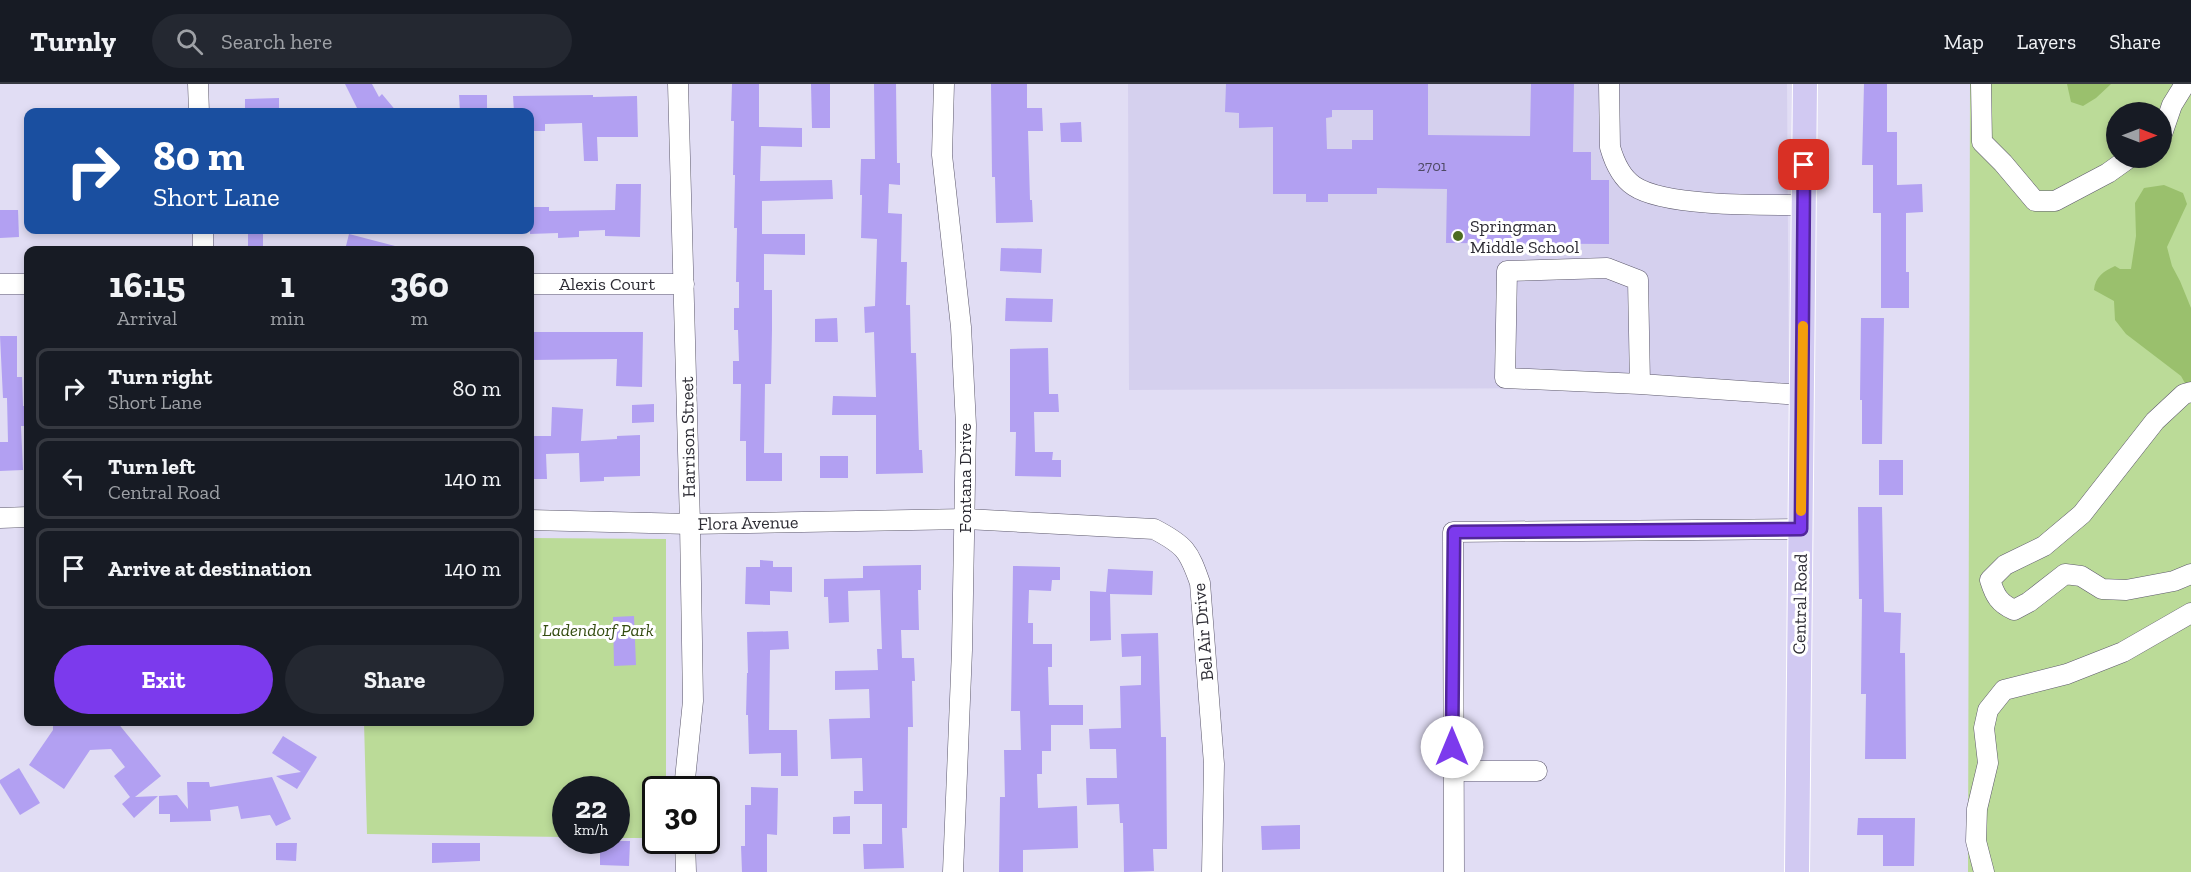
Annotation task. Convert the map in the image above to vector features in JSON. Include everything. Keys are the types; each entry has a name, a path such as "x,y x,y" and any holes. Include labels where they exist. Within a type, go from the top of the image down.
{"main road":[{"name":"Central Road","path":"1797,872 1805,84"}],"street":[{"path":"198,84 199,108"},
{"name":"Harrison Street","path":"678,84 693,701 685,776"},
{"name":"Fontana Drive","path":"944,84 942,155 961,327 966,425 966,519 953,872"},
{"path":"1609,84 1612,156 1633,186 1662,198 1737,204 1804,205"},
{"path":"1981,84 1982,142 2035,201 2055,201 2115,168"},
{"path":"2172,105 2185,84"},
{"path":"1640,384 1638,280 1607,268 1507,271 1505,378 1802,395"},
{"path":"0,284 24,284"},
{"name":"Alexis Court","path":"534,284 684,284"},
{"path":"2188,393 2155,421 2082,514 2044,546 2005,565 1990,580 1995,595 2002,604 2014,610 2030,602 2065,574 2081,576 2102,589 2126,590 2174,581 2191,574"},
{"path":"0,518 24,518"},
{"name":"Flora Avenue","path":"534,520 690,524 966,519"},
{"name":"Bel Air Drive","path":"966,519 1154,530 1178,541 1193,561 1200,583 1214,764 1212,872"},
{"path":"1454,872 1452,771 1454,532 1801,529"},
{"path":"1984,872 1976,841 1977,809 1988,763 1984,728 1988,711 2004,690 2067,674 2123,652 2191,613"},
{"path":"1452,771 1537,771"},
{"path":"685,854 686,872"}],"shaded area":[{"name":"Springman Middle School","path":"1128,84 1787,84 1789,387 1129,390"},
{"path":"2067,84 2111,84 2083,106 2071,102"},
{"path":"2164,185 2183,193 2187,204 2167,247 2172,266 2191,308 2191,394 2181,376 2126,334 2115,320 2114,301 2094,290 2098,278 2107,270 2115,266 2120,269 2131,269 2136,236 2135,203 2144,188"}],"green space":[{"path":"1970,84 2191,84 2191,872 1968,872"},
{"name":"Ladendorf Park","path":"534,538 666,539 666,776 642,776 642,838 630,838 630,776 552,776 552,837 367,834 364,726 534,726"}],"building":[{"path":"345,84 372,84 379,97 382,94 394,108 357,108"},
{"path":"732,84 759,84 759,127 802,128 802,147 761,146 760,181 832,180 833,199 762,201 762,234 805,234 805,255 764,254 764,290 772,290 772,330 771,384 765,384 764,453 782,453 782,481 746,481 746,441 740,441 741,384 733,384 733,361 739,361 738,330 734,330 734,308 739,308 739,282 736,282 737,228 734,228"},
{"path":"811,84 830,84 830,128 812,128"},
{"path":"874,84 896,84 897,163 900,163 900,185 889,184 888,213 902,214 901,262 907,262 906,305 910,305 911,353 916,353 919,450 922,450 923,473 876,474 876,415 832,415 833,396 876,397 874,332 865,333 864,307 875,306 877,239 861,238 862,195 860,195 861,159 875,159"},
{"path":"991,84 1027,84 1027,108 1042,108 1043,131 1028,131 1033,222 996,223 995,177 992,177"},
{"name":"Springman Middle School","path":"1226,84 1428,84 1428,135 1530,136 1531,84 1574,84 1573,152 1591,152 1591,180 1609,180 1609,244 1446,243 1447,189 1377,188 1377,194 1328,194 1328,202 1306,202 1306,194 1273,194 1273,127 1239,128 1239,113 1225,112","holes":["1332,110 1373,110 1373,140 1352,140 1352,149 1327,149 1326,118 1332,117"]},
{"path":"1864,84 1887,84 1887,132 1897,132 1897,185 1922,184 1923,212 1906,213 1906,272 1909,272 1909,308 1881,308 1881,213 1873,213 1873,165 1862,165"},
{"path":"459,95 487,95 487,108 460,108"},
{"path":"513,96 637,96 638,137 597,137 598,161 584,161 582,123 545,124 545,131 534,131 534,108 514,108"},
{"path":"279,98 279,108 245,108 245,99"},
{"path":"1081,122 1082,142 1061,142 1060,123"},
{"path":"616,184 641,184 640,237 605,236 605,230 579,231 579,237 558,238 558,233 534,234 534,207 549,207 549,211 615,210"},
{"path":"0,210 18,210 19,237 0,238"},
{"path":"248,234 263,234 263,246 248,246"},
{"path":"349,234 395,246 346,246"},
{"path":"1001,248 1042,249 1041,273 1000,271"},
{"path":"1006,298 1053,299 1052,322 1005,321"},
{"path":"837,318 838,342 815,342 815,319"},
{"path":"1861,318 1884,318 1882,444 1862,444"},
{"path":"534,332 643,332 642,387 616,386 617,359 534,360"},
{"path":"0,336 17,336 17,377 22,377 24,406 24,426 21,426 23,470 0,471 0,442 8,442 7,398 3,398"},
{"path":"1048,348 1049,394 1058,394 1059,412 1034,412 1035,452 1053,452 1052,460 1061,460 1061,477 1015,476 1016,432 1010,432 1010,349"},
{"path":"654,404 654,422 632,423 632,405"},
{"path":"552,407 583,409 581,441 640,435 640,476 604,477 604,481 580,482 579,453 546,454 547,479 534,479 534,436 551,436"},
{"path":"820,456 848,456 848,478 820,478"},
{"path":"1879,460 1903,460 1903,495 1879,495"},
{"path":"1858,507 1882,507 1884,612 1901,613 1900,653 1905,653 1906,759 1865,759 1866,694 1861,694 1862,599 1859,599"},
{"path":"760,560 773,561 773,567 792,567 792,592 770,591 770,605 745,604 746,567 760,567"},
{"path":"921,565 921,590 918,590 919,630 901,630 902,658 914,658 915,681 912,681 913,727 908,727 907,828 902,828 904,868 864,869 863,844 882,844 882,804 854,804 854,791 863,791 862,758 831,759 829,719 870,718 869,689 835,690 835,671 878,670 877,649 882,649 880,590 848,591 849,622 829,623 828,597 824,597 824,579 863,578 863,566"},
{"path":"1013,566 1060,567 1060,580 1052,580 1051,591 1029,590 1028,623 1033,623 1033,644 1052,644 1052,667 1048,667 1049,705 1083,705 1083,725 1051,725 1051,751 1042,751 1042,774 1037,774 1038,808 1077,806 1078,848 1023,850 1023,872 999,872 1000,797 1005,797 1004,750 1021,750 1020,711 1011,711"},
{"path":"1108,569 1153,571 1152,595 1110,594 1111,640 1090,641 1090,591 1106,592"},
{"path":"634,616 636,665 614,666 613,617"},
{"path":"788,631 789,649 770,650 769,730 797,730 798,776 781,776 781,753 749,754 748,715 746,715 747,632"},
{"path":"1158,633 1161,737 1166,737 1167,849 1153,849 1154,871 1124,872 1123,823 1120,823 1119,804 1087,805 1086,778 1117,778 1116,749 1090,749 1089,729 1121,728 1120,686 1141,685 1141,656 1122,657 1121,634"},
{"path":"53,726 120,726 161,776 135,797 158,796 134,818 122,804 130,797 114,776 125,767 111,749 90,750 64,789 29,765 53,730"},
{"path":"283,736 317,757 297,789 276,776 301,772 272,753"},
{"path":"19,768 40,803 20,815 0,783 0,780"},
{"path":"272,777 291,819 276,826 270,815 241,819 238,806 210,810 211,821 170,822 170,814 159,814 159,796 177,795 188,809 187,782 209,782 210,787"},
{"path":"751,787 778,788 777,835 767,834 767,872 742,872 741,846 745,846 745,805 751,805"},
{"path":"850,816 850,834 833,834 833,817"},
{"path":"1858,818 1915,818 1914,866 1883,866 1883,835 1857,835"},
{"path":"1300,825 1300,849 1262,850 1261,826"},
{"path":"276,843 297,843 296,861 276,860"},
{"path":"432,843 480,843 480,861 432,863"},
{"path":"600,854 629,854 629,866 600,865"}],"slow traffic":[{"path":"1801,511 1803,326"}],"place":[{"name":"Springman Middle School","path":"1458,236"}],"route":[{"path":"1452,747 1454,532 1801,529 1804,165"}]}
